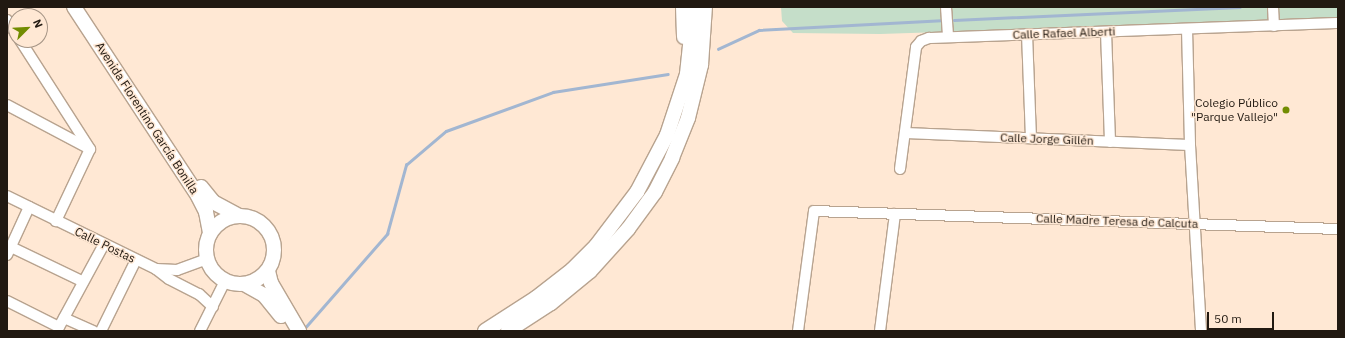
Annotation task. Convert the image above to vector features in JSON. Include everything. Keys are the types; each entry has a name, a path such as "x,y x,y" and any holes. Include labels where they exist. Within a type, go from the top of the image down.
{"main road":[{"name":"Avenida Florentino García Bonilla","path":"74,7 200,200 210,234"},
{"name":"Avenida Florentino García Bonilla","path":"84,7 208,197 218,206 239,216"},
{"path":"682,88 683,7"},
{"path":"485,331 561,280 596,246 637,192 661,150 682,88 690,60 694,7"},
{"path":"688,118 701,65 706,7"},
{"path":"508,331 564,293 616,244 655,192 704,86 712,46 714,7"},
{"path":"290,331 264,295 244,284 225,281 215,274 207,259 206,247 210,234 226,220 239,216 249,217 267,230 274,252 268,271 271,283 300,331"},
{"path":"244,284 258,279 268,271"}],"street":[{"path":"946,7 948,37"},
{"path":"1273,7 1274,26"},
{"name":"Calle Rafael Alberti","path":"900,168 916,47 921,41 929,38 1338,23"},
{"path":"1187,29 1190,145 1201,331"},
{"path":"1106,32 1110,142"},
{"path":"1027,34 1031,138"},
{"path":"25,48 90,149"},
{"path":"7,105 90,149"},
{"name":"Calle Jorge Gillén","path":"905,133 1190,145"},
{"path":"56,221 90,149"},
{"name":"Calle Postas","path":"7,196 156,269 177,270 207,259"},
{"path":"29,207 9,251 82,281"},
{"name":"Calle Madre Teresa de Calcuta","path":"798,331 814,211 1338,229"},
{"path":"880,331 895,214"},
{"path":"7,302 59,327 82,281 104,244"},
{"path":"101,331 136,260"},
{"path":"156,269 169,279 199,294 213,307"},
{"path":"200,331 225,281"},
{"path":"64,318 93,331"}],"green space":[{"path":"781,7 1338,7 1338,19 880,34 793,33 782,21"}],"waterway":[{"path":"954,20 1240,7"},
{"path":"718,49 759,30 941,20"},
{"path":"303,330 387,234 406,165 446,131 553,92 668,74"}],"place":[{"name":"Colegio Público \"Parque Vallejo\"","path":"1286,110"}]}
